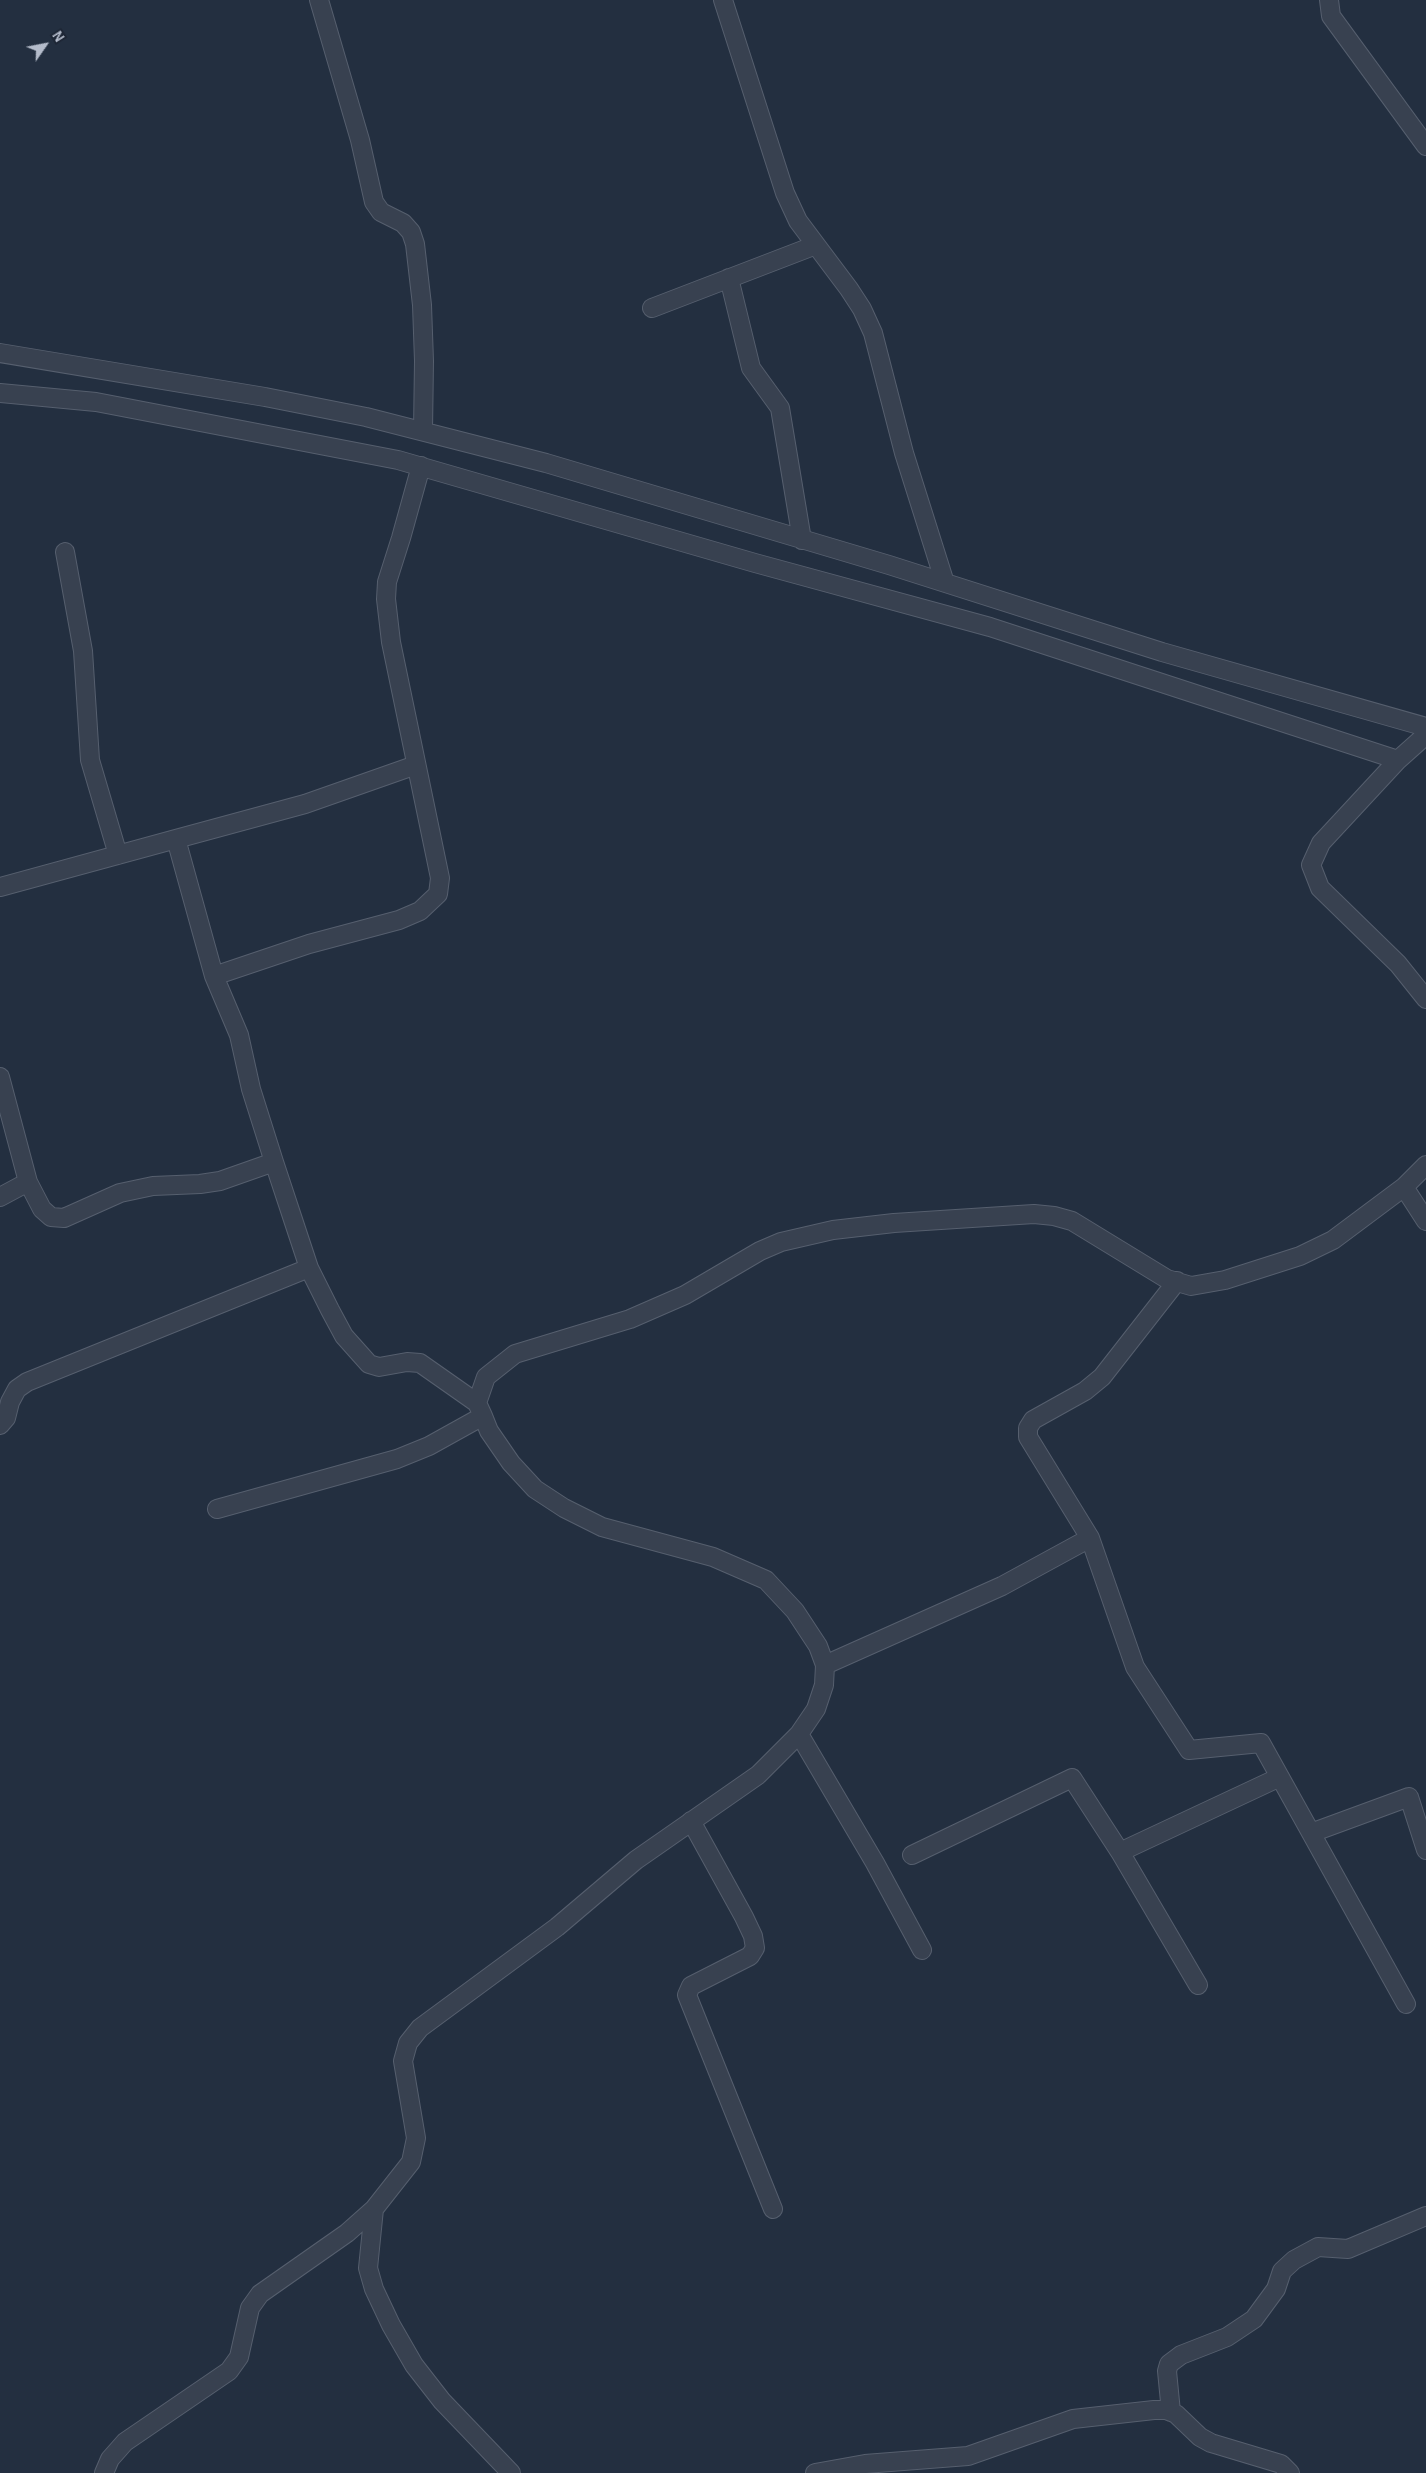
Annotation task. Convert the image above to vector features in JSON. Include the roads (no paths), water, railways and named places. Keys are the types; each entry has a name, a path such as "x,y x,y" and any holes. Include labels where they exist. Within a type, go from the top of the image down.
{"street":[{"path":"320,0 360,140 374,202 381,212 403,223 411,232 415,244 422,306 424,361 423,431"},
{"path":"723,0 785,193 798,221 862,309 873,334 904,453 945,583"},
{"path":"1329,0 1331,16 1426,146"},
{"path":"652,308 816,245"},
{"path":"729,278 751,368 780,408 802,540"},
{"path":"0,353 265,397 366,417 546,463 945,583 1162,652 1426,727"},
{"path":"0,393 96,402 244,429 421,466 755,563 990,627 1398,760"},
{"path":"214,976 309,944 399,920 420,911 438,894 440,878 391,642 386,599 386,582 402,538 421,466"},
{"path":"65,552 83,651 90,760 118,855"},
{"path":"1426,735 1398,760 1321,843 1311,865 1320,888 1398,964 1426,999"},
{"path":"0,888 305,804 416,765"},
{"path":"104,2473 110,2459 125,2442 229,2371 240,2357 250,2308 260,2294 346,2233 374,2209 412,2162 416,2138 403,2061 408,2043 420,2028 556,1926 636,1860 758,1774 799,1734 816,1709 824,1685 825,1665 818,1646 795,1611 766,1580 713,1556 602,1527 564,1508 535,1489 511,1463 489,1431 480,1410 420,1363 407,1362 379,1367 369,1364 344,1336 309,1268 251,1089 239,1035 214,976 176,839"},
{"path":"0,1077 28,1182 42,1209 51,1217 64,1218 120,1193 153,1186 200,1184 220,1181 274,1162"},
{"path":"217,1508 398,1459 429,1446 480,1410 486,1377 515,1354 630,1319 685,1294 760,1251 781,1242 833,1230 894,1223 1034,1214 1054,1216 1072,1221 1167,1279 1191,1286 1225,1280 1300,1256 1333,1240 1404,1187 1426,1165"},
{"path":"0,1196 28,1182"},
{"path":"1404,1187 1426,1221"},
{"path":"0,1425 6,1418 10,1402 17,1389 27,1382 309,1268"},
{"path":"1177,1282 1102,1377 1085,1391 1033,1420 1028,1428 1028,1437 1090,1538 1135,1667 1189,1750 1261,1743 1406,2004"},
{"path":"825,1665 1002,1586 1090,1538"},
{"path":"799,1734 875,1863 922,1950"},
{"path":"1120,1852 1280,1777"},
{"path":"912,1855 1072,1778 1120,1852 1198,1985"},
{"path":"1311,1833 1410,1798 1426,1850"},
{"path":"691,1821 744,1917 753,1936 755,1948 750,1956 691,1986 687,1995 773,2209"},
{"path":"374,2209 368,2268 374,2289 391,2325 414,2365 442,2401 511,2473"},
{"path":"1171,2412 1167,2371 1169,2364 1181,2355 1227,2337 1254,2319 1276,2289 1282,2271 1294,2260 1318,2247 1348,2249 1426,2216"},
{"path":"815,2473 865,2464 968,2456 1073,2419 1154,2410 1171,2412 1200,2437 1211,2443 1281,2464 1290,2473"}]}
